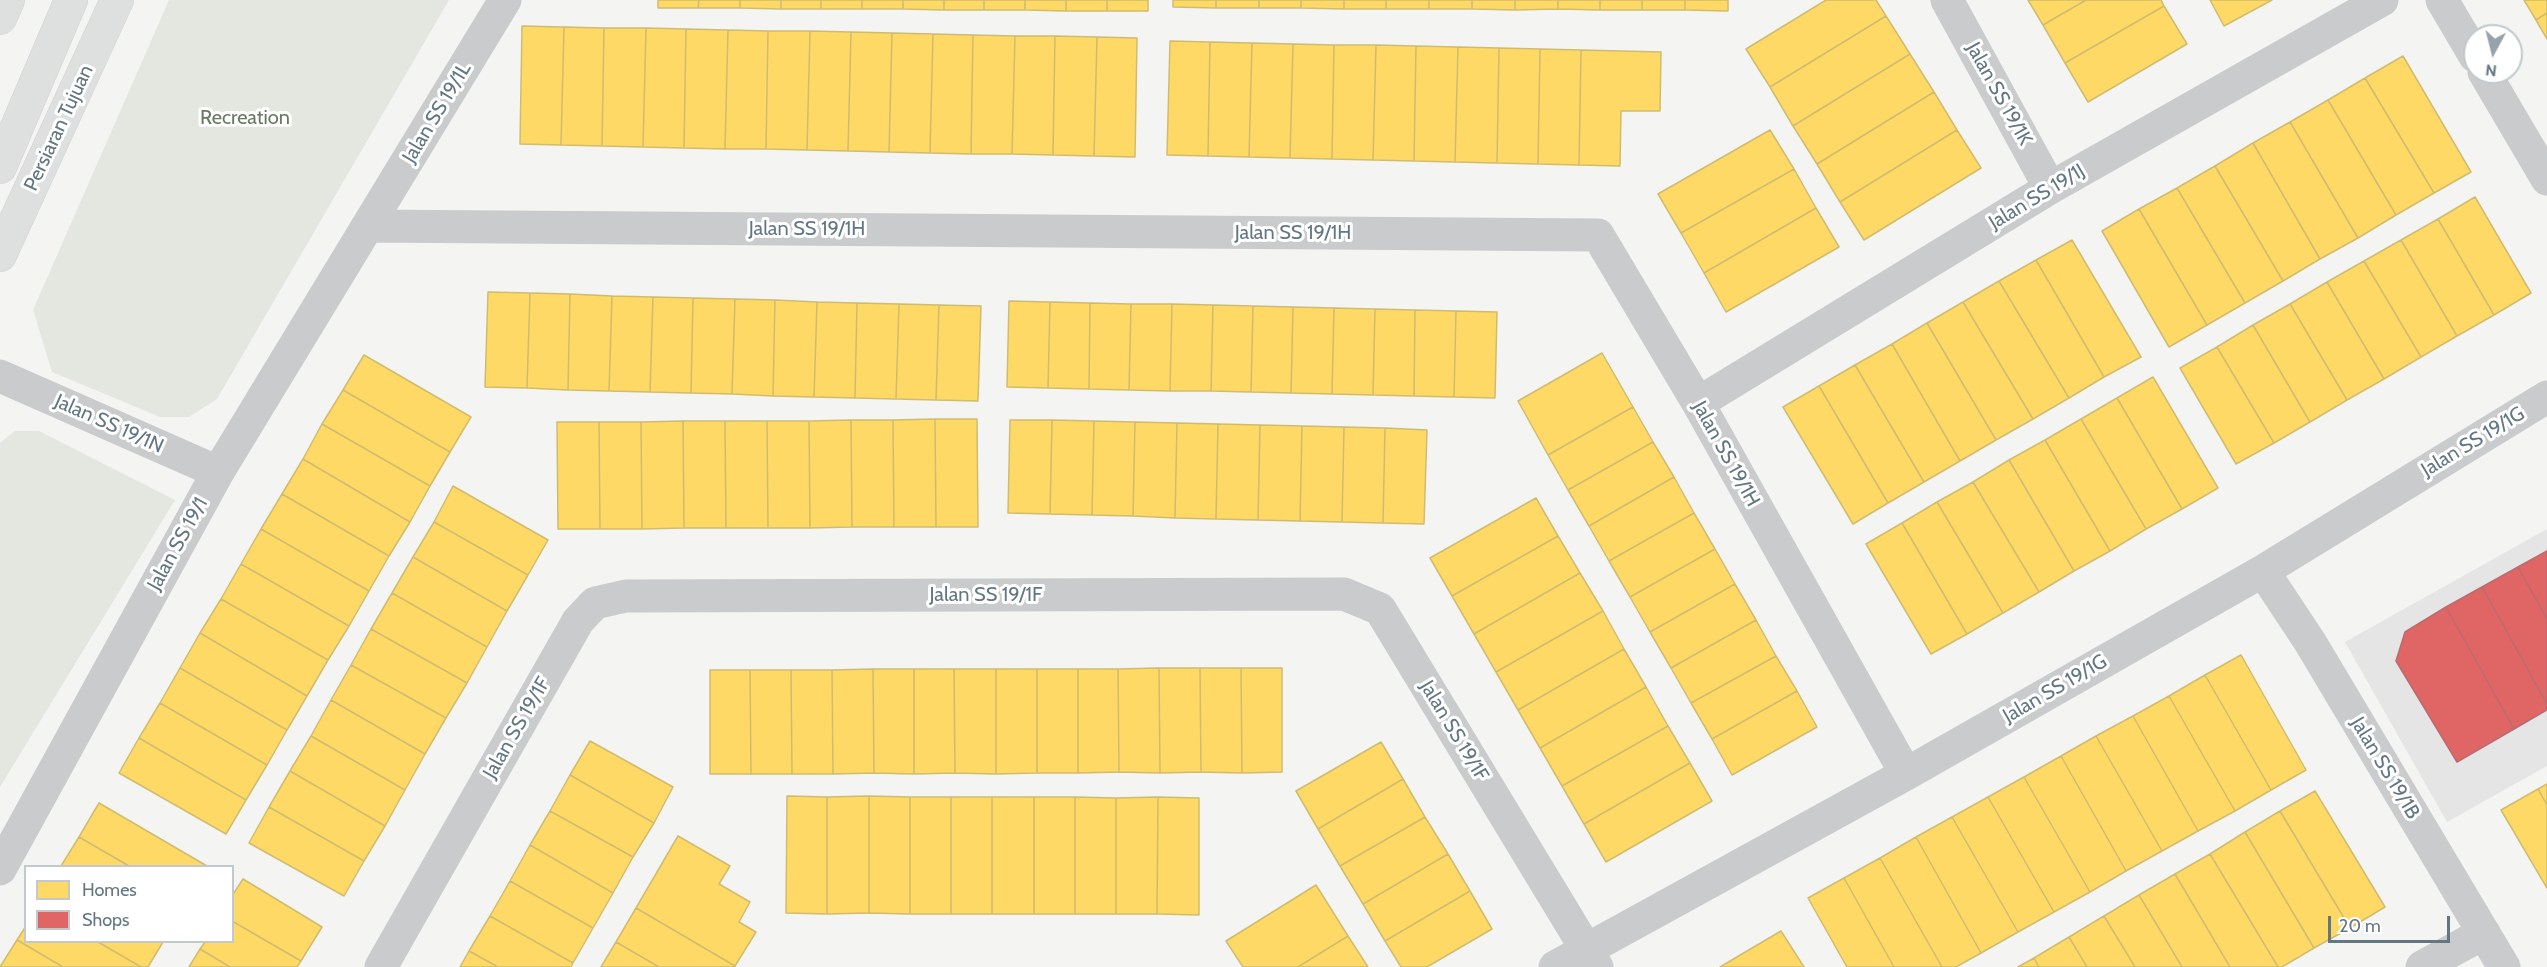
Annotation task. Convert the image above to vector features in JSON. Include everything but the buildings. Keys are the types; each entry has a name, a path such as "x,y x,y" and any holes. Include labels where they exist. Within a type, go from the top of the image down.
{"main road":[{"path":"0,18 8,0"},
{"path":"0,167 71,0"},
{"name":"Persiaran Tujuan","path":"0,255 117,0"}],"street":[{"name":"Jalan SS 19/1L","path":"369,226 504,0"},
{"name":"Jalan SS 19/1K","path":"1947,0 2050,188"},
{"name":"Jalan SS 19/1J","path":"1698,403 2050,188 2382,0"},
{"path":"2442,0 2463,36"},
{"path":"2491,84 2547,179"},
{"name":"Jalan SS 19/1H","path":"369,226 1598,236 1698,403 1906,774"},
{"name":"Jalan SS 19/1","path":"0,869 218,472 369,226"},
{"name":"Jalan SS 19/1N","path":"0,376 218,472"},
{"name":"Jalan SS 19/1G","path":"1555,967 1592,958 1906,774 2263,571 2547,396"},
{"name":"Jalan SS 19/1B","path":"2263,571 2310,642 2504,967"},
{"name":"Jalan SS 19/1F","path":"381,967 578,621 595,603 626,596 1344,594 1380,609 1592,958"},
{"path":"2422,967 2484,933"}],"shaded area":[{"path":"2547,529 2547,766 2447,822 2345,642"}],"green space":[{"name":"Recreation","path":"169,0 449,0 217,399 189,417 160,417 52,372 33,310"},
{"path":"15,431 39,431 175,500 0,787 0,443"}]}
